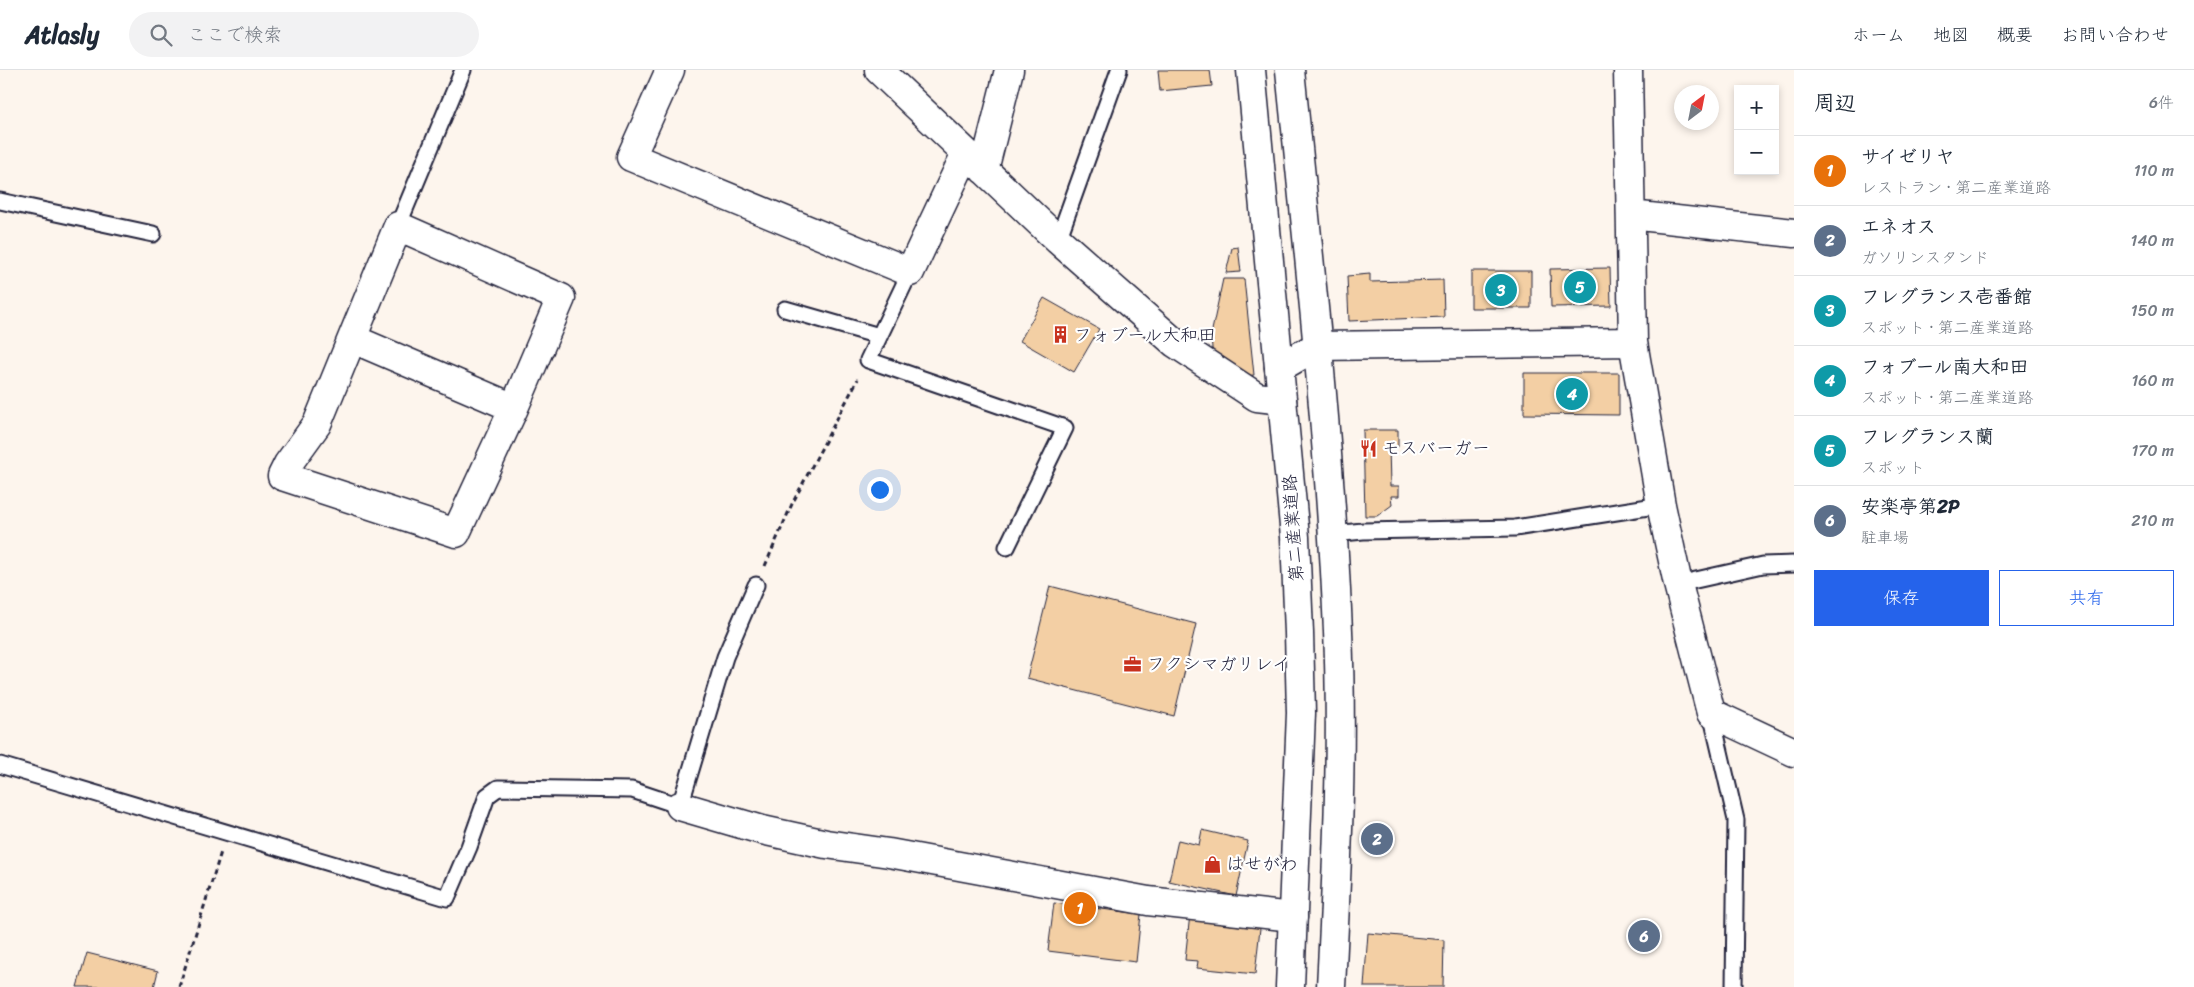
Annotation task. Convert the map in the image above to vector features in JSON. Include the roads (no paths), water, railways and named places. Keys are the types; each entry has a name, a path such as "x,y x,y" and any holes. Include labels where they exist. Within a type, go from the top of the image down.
{"street":[{"path":"670,70 631,158 910,272 975,162 1009,70"},
{"path":"879,70 1058,240 1175,343 1257,397 1282,400"},
{"name":"第二産業道路","path":"1251,70 1294,537 1300,633 1301,713 1290,987"},
{"path":"1290,70 1333,534 1340,719 1331,987"},
{"path":"1628,70 1633,342 1678,584 1710,713 1794,752"},
{"path":"1631,214 1794,233"},
{"path":"398,226 561,298 514,408 456,533 282,476 288,464 317,424 398,226"},
{"path":"353,339 514,408"},
{"path":"1279,368 1317,346 1633,342"},
{"path":"680,806 762,830 826,844 889,853 1148,901 1293,917"}],"lane":[{"path":"398,226 463,70"},
{"path":"1058,240 1119,70"},
{"path":"0,201 153,234"},
{"path":"910,272 868,360 1065,428 1007,547"},
{"path":"785,309 879,336"},
{"path":"1333,534 1363,531 1515,528 1662,505"},
{"path":"1678,584 1763,565 1794,564"},
{"path":"0,765 447,898 469,847 487,796 498,788 632,790 680,806 725,657 756,584"},
{"path":"1710,713 1736,820 1734,987"}],"place":[{"name":"フレグランス蘭","path":"1580,287"},
{"name":"フレグランス壱番館","path":"1501,290"},
{"name":"フォブール大和田","path":"1060,335"},
{"name":"フォブール南大和田","path":"1572,394"},
{"name":"モスバーガー","path":"1368,448"},
{"name":"フクシマガリレイ","path":"1133,664"},
{"name":"エネオス","path":"1377,839"},
{"name":"はせがわ","path":"1212,864"},
{"name":"サイゼリヤ","path":"1080,908"},
{"name":"安楽亭第2P","path":"1644,936"}]}
